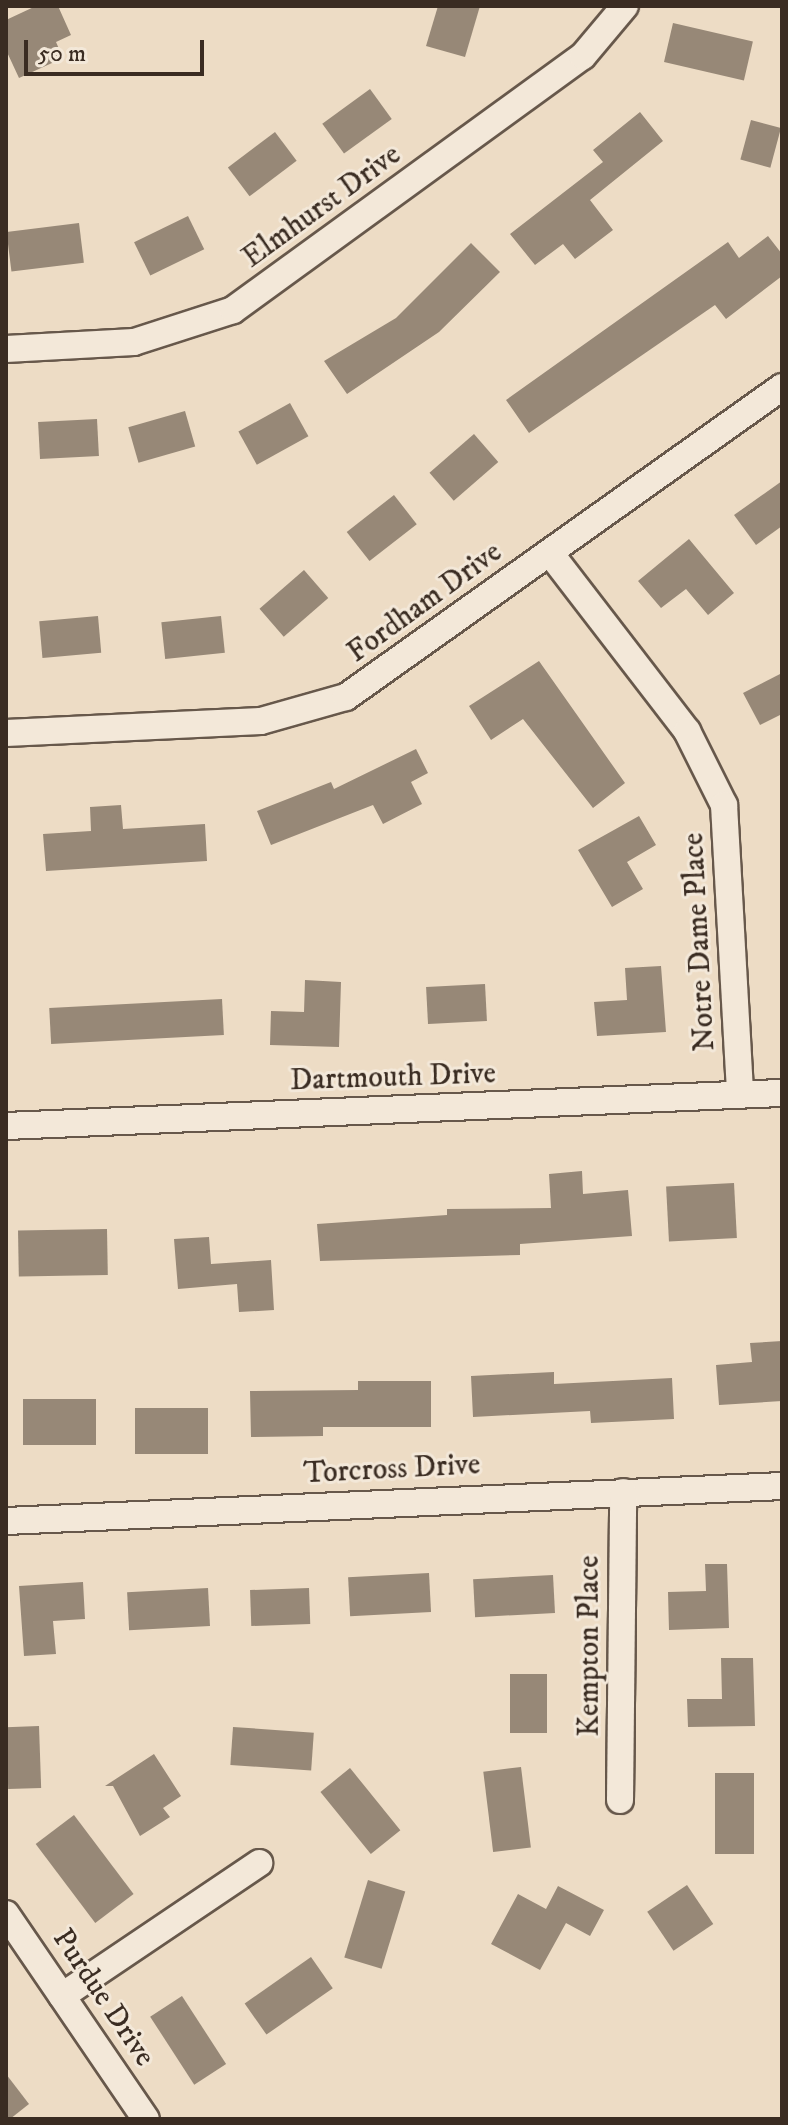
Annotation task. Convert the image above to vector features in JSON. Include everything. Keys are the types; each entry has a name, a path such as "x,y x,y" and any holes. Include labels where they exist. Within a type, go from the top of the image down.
{"street":[{"name":"Elmhurst Drive","path":"6,349 134,342 233,310 583,56 625,6"},
{"name":"Fordham Drive","path":"6,733 304,712 384,676 782,387"},
{"name":"Notre Dame Place","path":"550,553 687,731 724,805 740,1095"},
{"name":"Dartmouth Drive","path":"6,1126 782,1093"},
{"name":"Torcross Drive","path":"6,1521 782,1486"},
{"name":"Kempton Place","path":"620,1800 623,1492"},
{"path":"62,1996 259,1863"},
{"name":"Purdue Drive","path":"6,1914 146,2119"}],"building":[{"path":"36,6 58,6 71,35 56,42 63,58 19,78 6,50 6,20"},
{"path":"438,6 480,6 465,57 426,46"},
{"path":"673,23 753,41 744,80 664,62"},
{"path":"370,89 392,119 344,154 322,124"},
{"path":"640,112 663,141 590,200 613,230 575,259 563,244 535,265 510,234 603,162 593,150"},
{"path":"751,120 781,128 770,168 740,160"},
{"path":"275,132 297,161 250,196 228,168"},
{"path":"188,216 204,249 150,276 134,242"},
{"path":"79,223 84,263 11,272 7,232"},
{"path":"768,236 782,254 782,276 726,319 715,305 529,433 506,400 728,242 739,258"},
{"path":"471,243 500,272 439,332 347,394 324,361 396,318"},
{"path":"290,403 308,436 257,465 238,432"},
{"path":"185,411 195,447 138,463 128,427"},
{"path":"97,419 99,456 40,459 38,422"},
{"path":"474,434 498,462 454,501 429,473"},
{"path":"782,481 782,526 756,545 734,515"},
{"path":"394,495 417,524 369,561 347,532"},
{"path":"689,539 734,593 708,615 686,589 661,608 638,581"},
{"path":"304,570 328,598 284,637 259,609"},
{"path":"98,616 101,653 42,658 39,621"},
{"path":"221,616 225,653 165,659 161,622"},
{"path":"539,661 625,783 593,808 523,719 491,740 469,706"},
{"path":"782,673 782,714 760,725 743,693"},
{"path":"416,749 428,773 411,782 422,804 383,824 373,805 271,845 257,811 331,782 334,789"},
{"path":"121,805 123,829 205,824 207,861 46,871 43,834 91,831 90,807"},
{"path":"639,816 656,845 627,862 643,889 612,907 578,850"},
{"path":"661,966 666,1032 597,1036 594,1002 627,1000 625,968"},
{"path":"305,980 341,982 339,1047 270,1045 271,1011 304,1012"},
{"path":"485,984 487,1021 428,1024 426,987"},
{"path":"222,999 224,1035 51,1044 49,1008"},
{"path":"582,1171 583,1194 628,1190 632,1236 520,1244 520,1255 320,1261 317,1224 447,1215 447,1209 551,1208 549,1174"},
{"path":"734,1183 737,1238 669,1241 666,1187"},
{"path":"107,1229 108,1275 19,1277 18,1231"},
{"path":"209,1237 211,1264 271,1260 274,1310 239,1312 237,1284 178,1289 174,1239"},
{"path":"782,1341 782,1401 719,1405 716,1365 752,1362 750,1343"},
{"path":"554,1372 554,1384 672,1378 674,1419 591,1423 590,1411 473,1417 471,1376"},
{"path":"358,1381 431,1381 431,1427 323,1427 323,1436 251,1437 250,1391 358,1390"},
{"path":"23,1399 96,1399 96,1445 23,1445"},
{"path":"135,1408 208,1408 208,1454 135,1454"},
{"path":"705,1564 727,1564 729,1628 669,1630 668,1592 706,1591"},
{"path":"429,1573 431,1612 350,1616 348,1577"},
{"path":"553,1575 555,1613 475,1617 473,1579"},
{"path":"83,1582 85,1619 53,1621 56,1654 24,1656 19,1586"},
{"path":"208,1588 210,1626 129,1630 127,1592"},
{"path":"309,1588 310,1624 251,1626 250,1590"},
{"path":"721,1658 753,1658 755,1726 688,1727 687,1699 722,1699"},
{"path":"510,1674 547,1674 547,1733 510,1733"},
{"path":"39,1726 41,1788 8,1789 6,1727"},
{"path":"233,1727 314,1733 311,1771 230,1765"},
{"path":"154,1754 181,1796 163,1808 170,1817 140,1836 113,1786 105,1786"},
{"path":"521,1767 531,1847 493,1852 483,1772"},
{"path":"350,1768 400,1830 371,1854 320,1792"},
{"path":"715,1773 754,1773 754,1854 715,1854"},
{"path":"74,1815 134,1894 95,1923 36,1844"},
{"path":"368,1880 405,1891 382,1969 344,1957"},
{"path":"687,1885 713,1924 673,1951 647,1912"},
{"path":"558,1886 604,1910 590,1936 566,1923 540,1970 491,1944 518,1894 546,1909"},
{"path":"311,1957 333,1988 266,2035 245,2003"},
{"path":"182,1996 226,2064 194,2085 150,2017"},
{"path":"6,2074 29,2104 10,2119 6,2119"}]}
